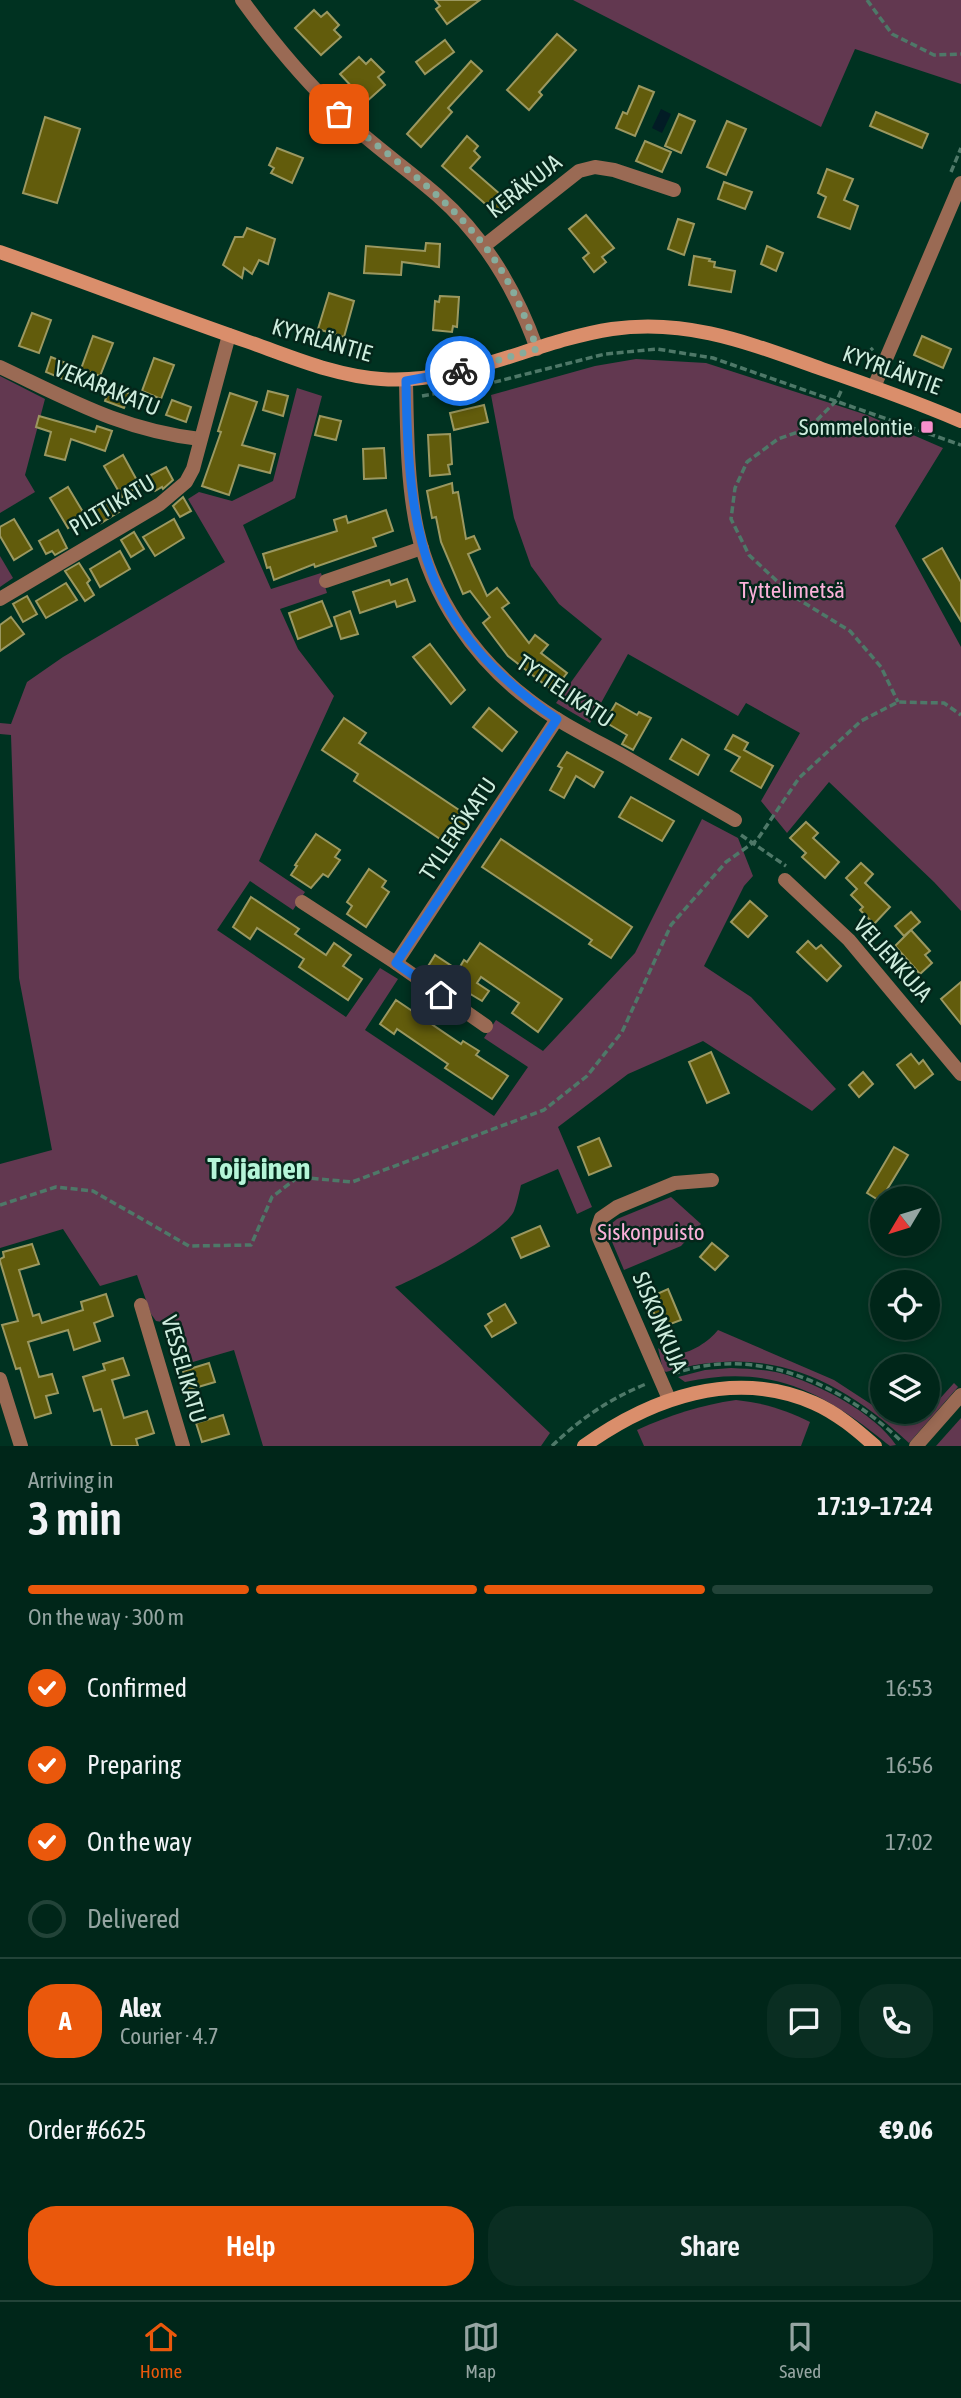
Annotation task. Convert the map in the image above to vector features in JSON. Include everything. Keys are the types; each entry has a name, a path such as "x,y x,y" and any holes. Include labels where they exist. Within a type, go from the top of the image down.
{"street":[{"path":"242,0 285,56 339,114 437,195 484,246 514,292 537,349"},
{"name":"KERÄKUJA","path":"484,246 579,171 595,167 614,170 674,190"},
{"path":"874,387 961,183"},
{"name":"KYYRLÄNTIE","path":"0,252 325,368 378,379 406,381 472,369 610,330 675,326 727,336 874,387 961,421"},
{"name":"PILTTIKATU","path":"0,599 175,494 191,475 229,335"},
{"name":"VEKARAKATU","path":"0,367 116,421 156,433 200,439"},
{"name":"TYTTELIKATU","path":"406,381 413,509 422,548 439,592 475,648 510,685 557,719 736,820"},
{"path":"326,581 422,548"},
{"name":"TYLLERÖKATU","path":"396,963 557,719"},
{"name":"VELJENKUJA","path":"785,880 849,940 961,1074"},
{"path":"302,902 486,1026"},
{"name":"SISKONKUJA","path":"668,1399 599,1238 598,1224 601,1217 617,1207 675,1183 712,1180"},
{"name":"VESSELIKATU","path":"141,1305 183,1446"},
{"path":"0,1379 21,1446"},
{"path":"583,1446 610,1427 668,1399 700,1391 734,1387 771,1390 815,1403 852,1426 875,1446"},
{"path":"916,1446 961,1395"}],"path":[{"path":"867,0 892,34 934,55 961,54"},
{"path":"416,397 483,385 605,354 657,349 713,358 887,419 929,430 961,445"},
{"path":"838,400 809,428 778,439 747,462 734,488 731,519 749,555 793,596 850,631 881,667 898,702"},
{"path":"887,419 888,413"},
{"path":"0,1205 56,1187 93,1191 189,1246 251,1245 272,1198 298,1177 352,1182 544,1110 587,1076 622,1032 671,925 726,862 757,840 799,778 861,721 898,702 944,704 961,715"}],"green space":[{"path":"573,0 961,0 961,84 855,49 821,127"},
{"name":"Tyttelimetsä","path":"636,359 706,363 867,415 943,448 895,526 961,647 961,911 829,782 787,833 761,801 800,733 746,703 738,716 628,654 590,723 556,703 602,639 559,604 531,566 514,518 491,395 595,366"},
{"path":"0,376 45,399 25,475 35,492 0,513"},
{"path":"297,388 322,396 295,498 243,525 271,589 321,573 327,593 280,609 298,649 334,696 259,861 305,892 293,910 250,881 217,930 346,1017 380,968 398,979 365,1030 494,1116 528,1067 484,1038 496,1020 543,1051 635,953 702,819 738,838 753,876 744,886 704,966 751,997 836,1089 812,1111 703,1041 628,1074 558,1127 592,1207 577,1214 558,1169 521,1185 514,1211 478,1243 441,1265 395,1287 550,1433 541,1446 263,1446 234,1350 186,1364 174,1324 156,1321 137,1275 100,1286 63,1229 0,1248 0,1164 52,1150 19,978 11,735 0,734 0,723 11,724 27,682 63,657 225,562 188,499 199,492 232,501 273,481"},
{"path":"0,556 13,578 0,587"},
{"name":"Siskonpuisto","path":"671,1197 701,1224 681,1246 624,1270 610,1237 611,1224"},
{"path":"718,1330 834,1380 870,1403 870,1411 826,1383 767,1364 735,1361 702,1364 666,1372 663,1370 658,1348 673,1354 682,1353 706,1341"},
{"path":"756,1369 811,1384 860,1411 870,1419 870,1424 876,1424 896,1445 890,1446 839,1409 793,1386 769,1379 743,1376 685,1382 678,1377 705,1370"},
{"path":"954,1383 958,1387 940,1408 940,1399"},
{"path":"736,1400 774,1408 810,1422 801,1446 644,1446 637,1430 686,1411"},
{"path":"961,1418 961,1446 936,1446"},
{"path":"887,1424 926,1424 909,1443"}],"water":[{"path":"661,109 671,114 662,133 652,128"}],"building":[{"path":"435,0 480,0 447,24 436,9 440,6"},
{"path":"314,10 321,17 327,12 339,25 334,30 341,37 321,55 295,28"},
{"path":"557,34 576,50 539,92 542,95 529,110 507,90"},
{"path":"445,40 454,52 425,74 416,62"},
{"path":"359,57 366,64 371,59 384,72 378,77 385,85 366,102 340,74"},
{"path":"471,61 482,71 448,108 452,112 421,147 407,134"},
{"path":"639,86 654,92 635,136 616,128 623,112 627,114"},
{"path":"876,112 928,134 922,148 870,126"},
{"path":"679,114 695,121 681,153 665,146"},
{"path":"45,117 80,129 57,203 23,193"},
{"path":"727,121 746,129 726,175 707,167"},
{"path":"467,136 478,146 474,151 480,157 470,168 509,202 498,215 442,166"},
{"path":"645,141 671,152 662,172 636,161"},
{"path":"277,148 303,158 292,183 271,173 274,168 269,165"},
{"path":"827,169 853,179 844,200 858,206 850,229 818,217 826,197 818,193"},
{"path":"724,182 752,192 745,209 718,199"},
{"path":"586,215 614,248 602,257 606,262 594,272 583,258 589,253 569,229"},
{"path":"678,219 694,224 684,255 668,249"},
{"path":"247,228 275,239 268,264 259,260 252,274 244,268 242,278 223,265 235,237 243,237"},
{"path":"426,243 440,244 439,267 402,262 401,275 364,273 366,246 425,251"},
{"path":"767,246 783,253 776,271 761,264"},
{"path":"694,256 710,259 709,261 715,262 714,267 735,271 731,292 689,285"},
{"path":"329,293 354,301 344,337 318,329"},
{"path":"440,296 459,297 457,327 453,326 452,332 433,330 435,301 439,302"},
{"path":"32,313 51,320 39,353 19,346"},
{"path":"93,336 113,343 100,376 81,369"},
{"path":"922,336 951,349 943,368 914,355"},
{"path":"51,357 71,365 65,380 46,372"},
{"path":"154,358 174,365 161,399 142,391"},
{"path":"110,386 130,394 124,408 105,401"},
{"path":"268,391 288,396 283,416 263,410"},
{"path":"230,393 257,402 242,445 275,454 270,473 239,465 229,495 202,486 221,432 218,431"},
{"path":"172,400 191,407 186,422 166,415"},
{"path":"484,405 488,422 454,430 450,413"},
{"path":"39,416 95,432 97,426 112,431 105,451 71,439 65,460 45,455 51,432 36,427"},
{"path":"320,416 341,421 336,440 315,435"},
{"path":"450,434 450,474 430,476 428,435"},
{"path":"384,448 386,478 364,479 363,449"},
{"path":"123,455 140,486 122,497 104,466"},
{"path":"166,467 173,480 163,489 162,487 155,491 147,477"},
{"path":"452,483 453,493 458,492 466,539 474,536 480,549 468,554 487,596 497,588 509,603 502,608 529,643 535,635 548,645 541,653 567,673 553,691 508,656 483,623 490,617 470,591 463,594 441,542 436,517 432,518 427,491"},
{"path":"68,487 86,517 68,528 50,498"},
{"path":"183,497 191,511 180,517 173,506"},
{"path":"111,498 119,512 101,523 93,509"},
{"path":"386,510 393,531 373,538 376,546 315,567 314,564 274,580 270,567 267,568 263,554 337,531 334,520 346,516 348,523"},
{"path":"14,519 32,549 14,560 0,536 0,527"},
{"path":"174,519 184,538 155,556 143,537"},
{"path":"58,530 67,548 55,555 52,551 46,554 39,541"},
{"path":"134,532 144,549 131,557 121,540"},
{"path":"942,548 961,582 961,621 923,559"},
{"path":"120,551 130,569 100,587 90,569"},
{"path":"79,563 90,580 87,583 94,595 85,601 65,571"},
{"path":"407,579 415,601 397,607 395,601 360,613 353,592 389,580 391,585"},
{"path":"66,583 77,600 46,618 36,601"},
{"path":"27,596 37,614 23,622 13,604"},
{"path":"322,601 332,626 298,639 289,613"},
{"path":"350,611 358,634 341,639 334,617"},
{"path":"11,617 24,634 0,651 0,625"},
{"path":"430,644 465,690 451,704 413,657"},
{"path":"616,703 637,715 639,712 651,718 633,750 622,744 627,735 605,722"},
{"path":"489,708 517,732 502,751 473,727"},
{"path":"344,718 366,733 359,743 471,818 452,847 354,781 358,774 322,750"},
{"path":"733,735 748,743 744,750 773,766 761,788 731,771 740,757 725,749"},
{"path":"682,739 709,755 698,775 670,759"},
{"path":"567,752 603,772 594,787 576,776 564,798 550,790 562,768 558,766"},
{"path":"631,797 674,821 662,841 619,817"},
{"path":"806,822 818,833 813,838 839,862 825,878 802,857 806,853 790,838"},
{"path":"316,834 340,850 335,857 340,860 328,877 323,874 311,888 291,875"},
{"path":"501,839 632,927 611,958 589,944 592,940 482,867"},
{"path":"861,863 873,874 865,883 890,907 874,924 860,910 863,907 851,895 857,889 846,878"},
{"path":"369,869 386,881 382,887 389,892 366,927 347,914 352,906 347,902"},
{"path":"251,897 299,929 295,934 326,955 334,943 351,955 343,966 362,979 348,1000 299,967 304,959 257,928 250,939 233,927"},
{"path":"750,901 767,916 748,937 731,922"},
{"path":"911,912 920,922 904,936 895,926"},
{"path":"911,930 930,951 925,955 932,963 920,974 895,946"},
{"path":"808,941 816,949 821,945 841,966 827,981 797,952"},
{"path":"480,943 562,999 538,1032 512,1013 519,1003 481,977 477,983 489,991 482,1001 427,968 435,955 458,970"},
{"path":"961,982 961,1024 941,999"},
{"path":"396,1000 461,1044 463,1041 479,1051 476,1055 508,1076 492,1099 445,1068 448,1064 397,1029 394,1034 380,1024"},
{"path":"711,1052 729,1093 707,1103 689,1062"},
{"path":"911,1054 919,1064 923,1060 933,1074 915,1088 897,1065"},
{"path":"863,1072 873,1084 859,1097 849,1085"},
{"path":"599,1138 611,1166 589,1175 578,1147"},
{"path":"894,1147 908,1155 889,1186 871,1186"},
{"path":"540,1226 549,1246 521,1258 512,1238"},
{"path":"712,1243 728,1256 715,1270 700,1257"},
{"path":"32,1244 39,1264 19,1270 33,1316 39,1314 42,1323 83,1310 81,1302 106,1294 113,1316 94,1323 100,1341 74,1350 68,1330 28,1342 39,1377 52,1374 58,1393 46,1396 51,1413 35,1418 20,1368 16,1369 2,1325 18,1321 0,1261 4,1257 3,1252"},
{"path":"668,1289 681,1320 660,1328 648,1298"},
{"path":"505,1304 516,1323 492,1337 485,1326 492,1321 488,1314"},
{"path":"123,1358 129,1375 112,1380 124,1418 147,1411 154,1433 136,1439 138,1446 112,1446 101,1409 94,1411 83,1377 105,1370 103,1364"},
{"path":"209,1363 215,1382 188,1390 183,1371"},
{"path":"223,1415 229,1434 202,1442 196,1423"}],"way so far":[{"path":"339,114 437,195 465,223 484,246 514,292 537,349 460,371"}],"place":[{"name":"Sommelontie","path":"927,427"}],"district":[{"name":"Toijainen","path":"259,1168"}],"route":[{"path":"441,995 396,963 557,719 510,685 475,648 439,592 417,531 413,509 406,381 460,371"}]}
